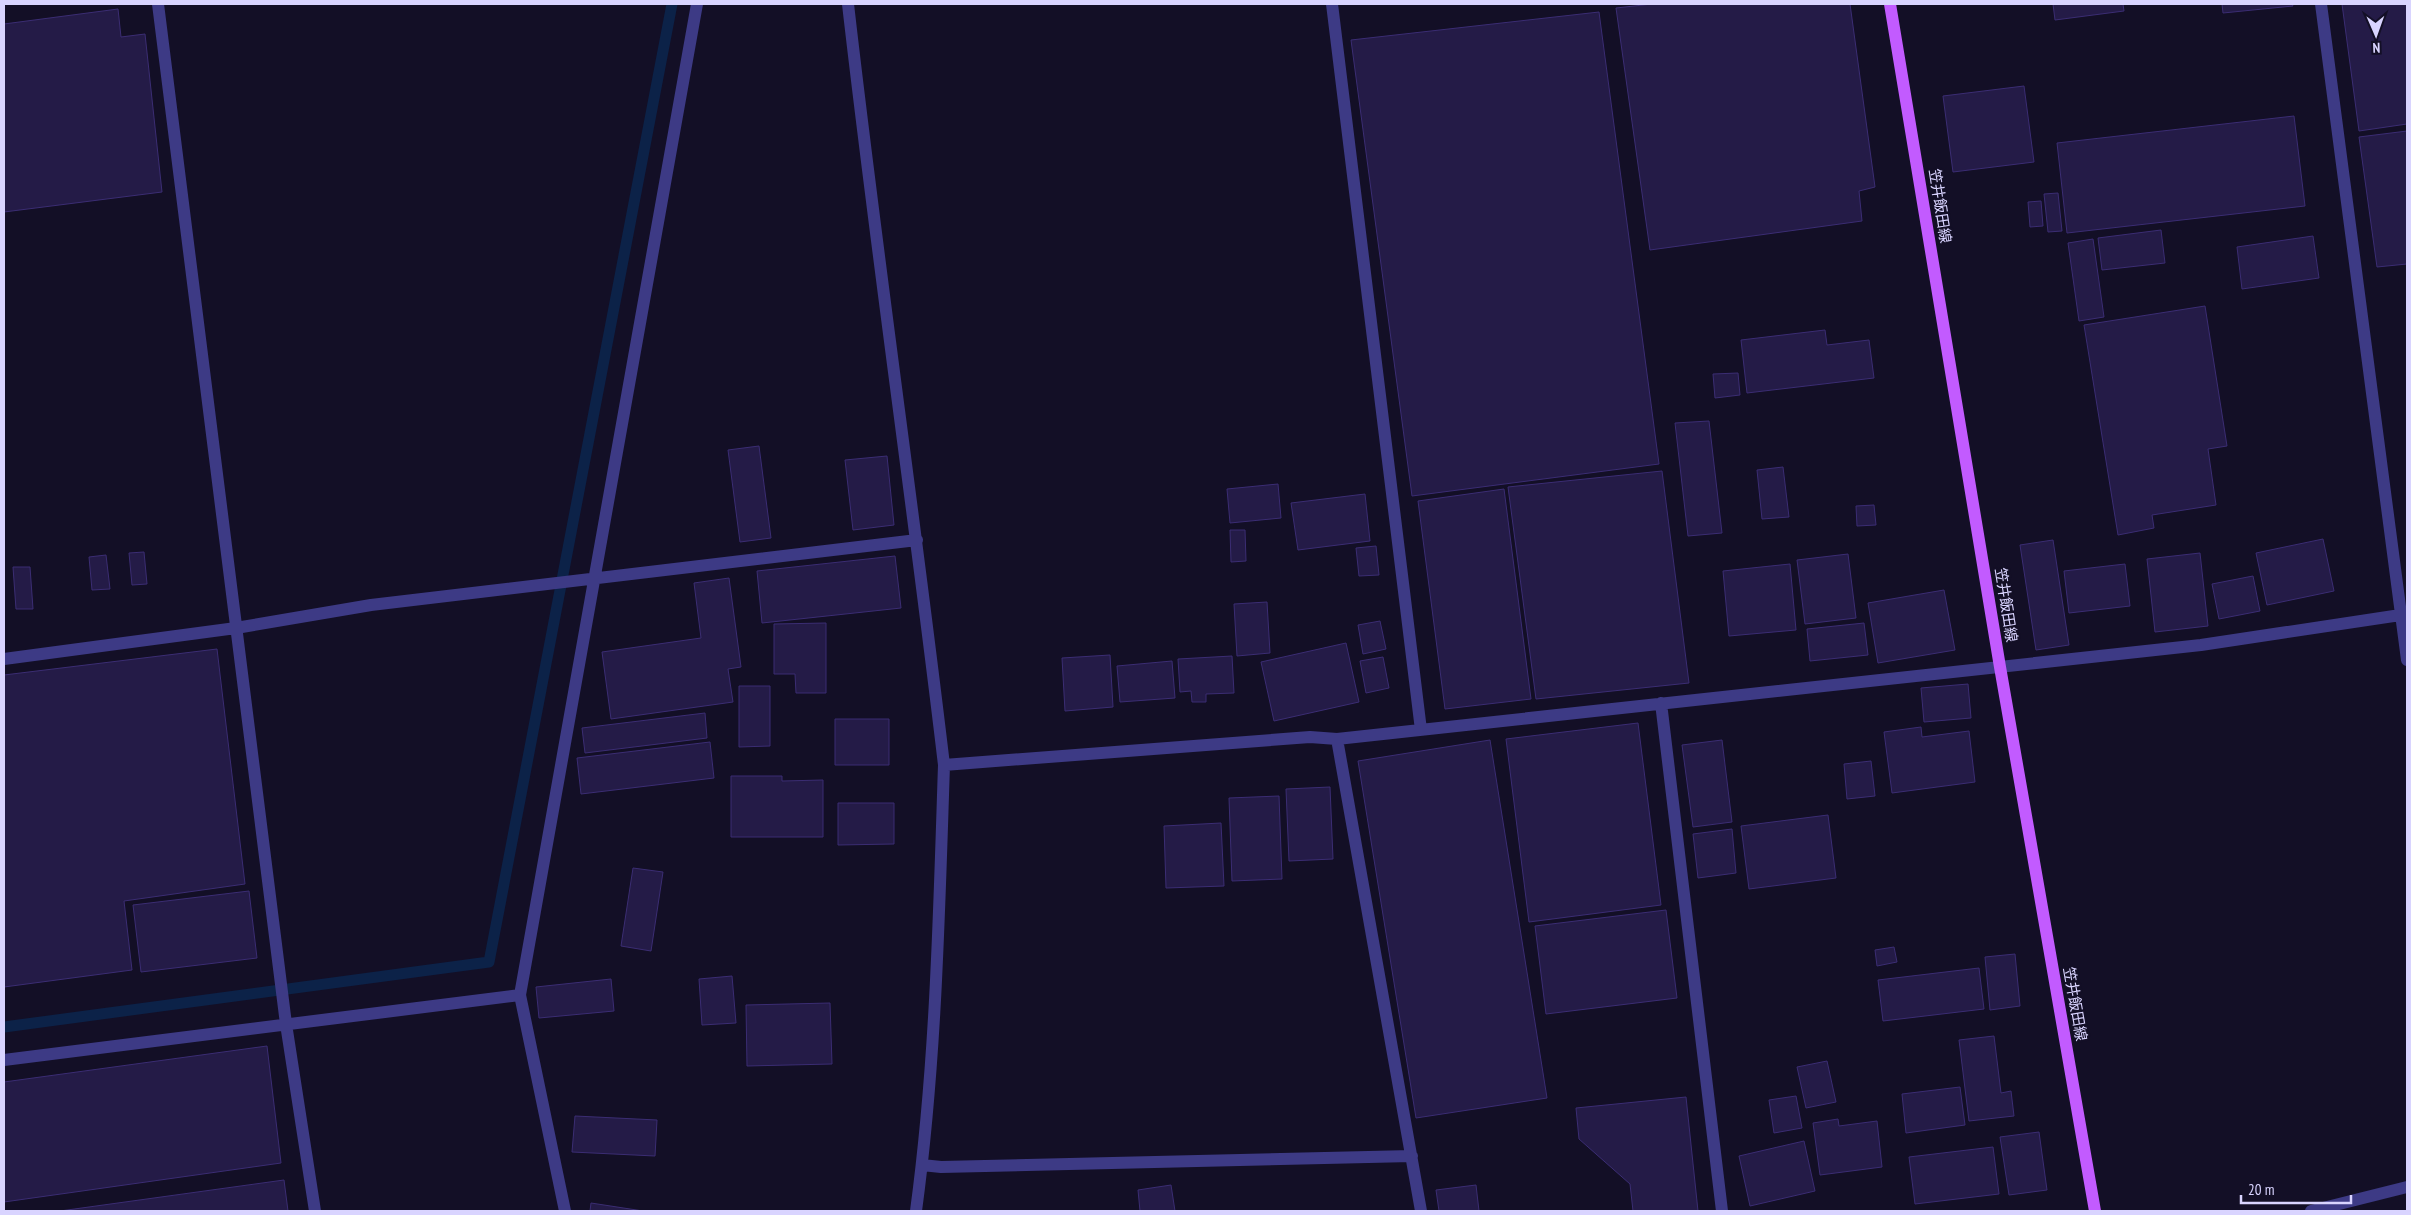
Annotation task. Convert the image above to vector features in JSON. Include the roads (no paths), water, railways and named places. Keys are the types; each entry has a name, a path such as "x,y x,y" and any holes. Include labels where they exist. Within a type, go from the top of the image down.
{"main road":[{"name":"笠井飯田線","path":"1890,4 2000,667 2095,1211"}],"street":[{"path":"158,4 286,1019 315,1211"},
{"path":"565,1211 520,995 591,580 697,4"},
{"path":"848,4 944,765 939,926 931,1086 916,1211"},
{"path":"1332,4 1421,730"},
{"path":"2320,4 2405,614 2407,660"},
{"path":"4,659 236,628 371,605 917,540"},
{"path":"944,765 1310,737 1338,739 1661,703 1831,687 2201,645 2405,614"},
{"path":"1661,703 1722,1211"},
{"path":"1338,739 1421,1211"},
{"path":"4,1060 286,1019 520,995"},
{"path":"922,1165 941,1167 1412,1156"},
{"path":"2311,1211 2407,1187"}],"waterway":[{"path":"4,1027 489,962 672,4"}]}
